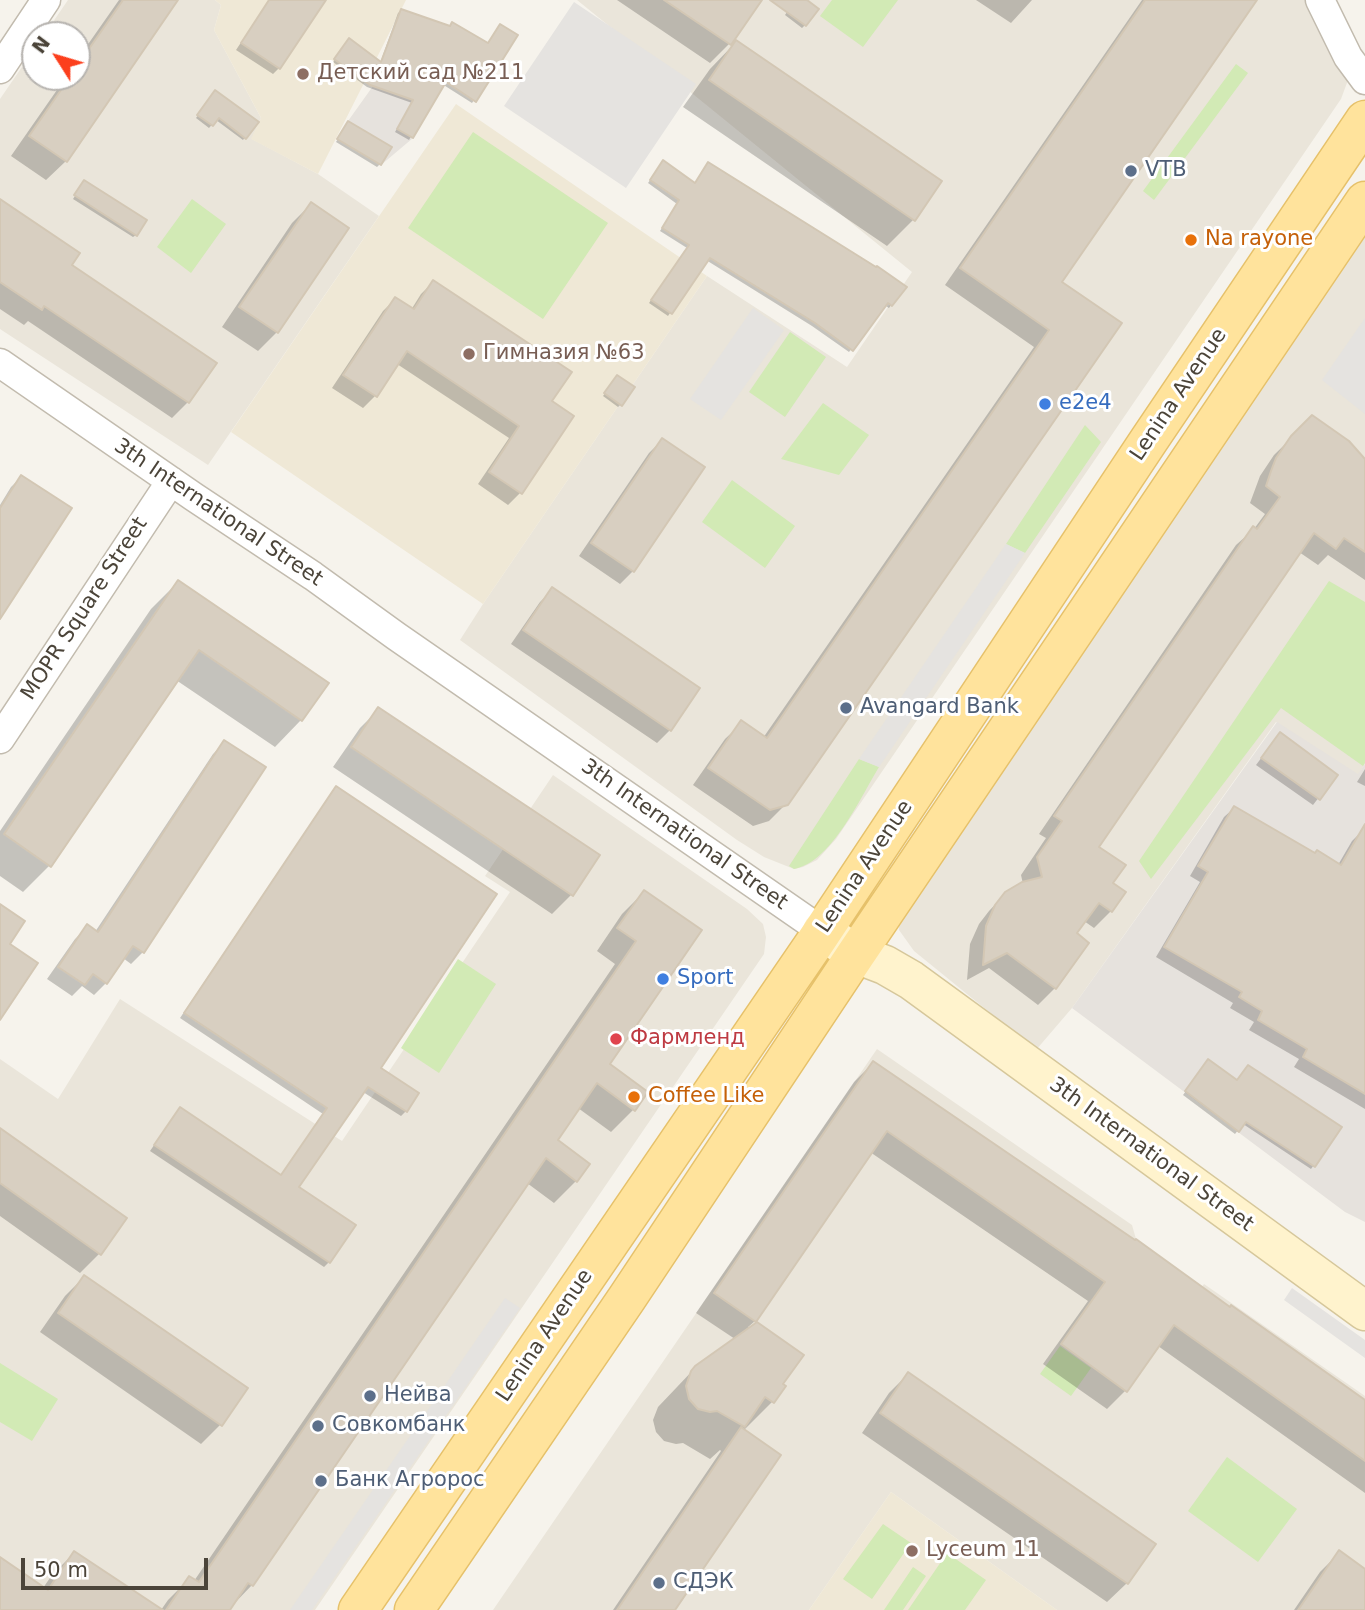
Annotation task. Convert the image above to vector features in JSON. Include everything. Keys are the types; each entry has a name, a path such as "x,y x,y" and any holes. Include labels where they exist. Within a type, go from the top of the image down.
{"main road":[{"name":"Lenina Avenue","path":"358,1610 822,931 1365,120"},
{"name":"Lenina Avenue","path":"414,1610 1365,201"}],"street":[{"path":"0,69 46,0"},
{"path":"1320,0 1348,57 1365,80"},
{"name":"3th International Street","path":"0,363 313,576 822,931 856,954 885,965 911,980 1365,1311"},
{"name":"MOPR Square Street","path":"0,739 171,481"}],"shaded area":[{"path":"68,0 215,0 221,5 214,30 261,118 252,139 318,174 379,216 208,465 0,329 0,99 21,68 21,91 91,91 91,21 54,21"},
{"name":"Детский сад №211","path":"215,0 406,0 318,174 251,139 261,118 214,30 221,5"},
{"path":"577,0 1310,0 1324,22 1348,80 1341,99 836,839 817,860 803,867 794,869 764,857 737,840 460,640 707,276 847,367 912,272"},
{"path":"574,2 696,84 626,188 504,106"},
{"path":"401,9 419,15 443,38 452,22 473,34 413,138 381,165 337,139 373,86"},
{"name":"Гимназия №63","path":"456,104 707,276 483,604 231,432"},
{"path":"1365,225 1365,764 1357,777 1276,722 1072,1008 1036,1050 914,951 899,930 897,913"},
{"path":"753,308 784,330 721,420 690,399"},
{"path":"1365,318 1365,414 1322,380"},
{"path":"1006,544 1025,553 879,767 859,759"},
{"path":"1277,722 1358,774 1365,764 1365,1222 1345,1212 1072,1008"},
{"path":"553,775 747,909 763,924 766,937 764,954 315,1610 0,1610 0,1059 58,1099 120,999 342,1141 510,892 485,876"},
{"path":"877,1049 1132,1225 1136,1239 1077,1321 1081,1359 1127,1391 1204,1284 1365,1396 1365,1610 1057,1610 891,1492 809,1610 493,1610"},
{"path":"1292,1288 1365,1340 1365,1358 1284,1300"},
{"path":"505,1298 520,1308 312,1610 290,1610"},
{"name":"Lyceum 11","path":"891,1492 1057,1610 809,1610"}],"green space":[{"path":"832,0 898,0 863,47 820,16"},
{"path":"1236,64 1248,73 1154,200 1143,191"},
{"path":"473,132 608,223 543,319 408,228"},
{"path":"192,199 226,224 191,273 157,247"},
{"path":"790,332 826,357 785,417 749,392"},
{"path":"823,403 869,435 839,475 781,459"},
{"path":"1085,425 1101,442 1025,553 1006,544"},
{"path":"732,480 795,526 765,568 702,522"},
{"path":"1329,581 1365,602 1365,763 1363,766 1281,708 1151,879 1139,861"},
{"path":"859,759 879,767 844,827 833,842 808,864 794,869 789,866"},
{"path":"458,959 496,984 439,1073 401,1048"},
{"path":"1060,1346 1091,1368 1071,1396 1040,1374"},
{"path":"0,1363 58,1399 32,1441 0,1422"},
{"path":"1227,1457 1297,1509 1258,1562 1188,1511"},
{"path":"883,1524 911,1543 872,1599 843,1579"},
{"path":"947,1553 986,1580 965,1610 908,1610"},
{"path":"913,1567 926,1576 903,1610 884,1610"}],"building":[{"path":"123,0 178,0 67,162 29,136 60,91 91,91 91,46"},
{"path":"269,0 326,0 280,69 241,43"},
{"path":"664,0 762,0 731,45"},
{"path":"770,0 807,0 819,9 806,26"},
{"path":"1145,0 1257,0 1062,282 1122,323 788,805 770,810 708,768 741,720 767,738 1049,330 960,268"},
{"path":"401,9 450,26 452,22 488,43 500,24 518,35 476,102 446,82 413,138 397,129 413,100 370,85 334,59 349,38 381,62"},
{"path":"736,40 942,181 915,221 709,80"},
{"path":"215,90 259,122 246,139 219,118 213,126 197,115"},
{"path":"348,121 392,147 381,165 337,139"},
{"path":"663,160 695,183 708,162 907,287 892,306 888,303 853,351 815,323 710,258 672,314 651,300 689,245 662,228 679,200 650,180"},
{"path":"84,180 147,220 137,236 74,195"},
{"path":"0,199 80,253 72,265 217,363 189,403 44,306 42,310 0,282"},
{"path":"311,202 349,228 278,333 239,307"},
{"path":"433,280 572,372 552,401 574,416 522,494 489,472 519,426 407,351 377,397 343,375 395,297 414,309"},
{"path":"617,375 635,387 622,406 604,393"},
{"path":"1312,415 1349,441 1365,459 1365,552 1344,538 1336,549 1314,533 1099,847 1126,865 1113,883 1126,892 1112,912 1099,903 1077,933 1089,943 1056,989 1007,953 983,965 986,926 995,905 1005,892 1022,882 1042,877 1037,857 1062,821 1054,816 1253,526 1257,529 1280,497 1266,486 1276,458 1291,436"},
{"path":"662,438 705,467 634,572 591,543"},
{"path":"21,475 72,508 0,619 0,508"},
{"path":"178,580 329,683 302,721 199,650 51,867 4,834"},
{"path":"552,587 700,688 671,731 523,630"},
{"path":"378,707 600,855 573,896 351,747"},
{"path":"1280,732 1338,775 1320,800 1261,758"},
{"path":"224,740 266,767 144,953 133,946 107,984 93,974 85,985 58,967 87,924 98,932"},
{"path":"336,786 497,894 381,1068 419,1093 407,1112 368,1087 299,1187 356,1225 330,1263 154,1145 180,1107 281,1175 327,1108 184,1013"},
{"path":"1234,806 1341,865 1365,824 1365,1094 1303,1057 1307,1049 1258,1020 1262,1011 1239,997 1242,992 1164,947 1208,872 1198,866"},
{"path":"644,890 702,930 610,1064 648,1092 635,1111 597,1083 558,1140 590,1164 577,1182 546,1158 253,1586 248,1583 230,1610 166,1610 189,1576 199,1582 636,941 617,928"},
{"path":"0,904 25,921 10,944 38,963 0,1020"},
{"path":"1208,1059 1237,1080 1248,1065 1342,1127 1315,1167 1246,1122 1239,1132 1185,1091"},
{"path":"873,1061 1136,1239 1365,1400 1365,1461 1174,1325 1127,1392 1061,1344 1105,1282 887,1131 756,1322 714,1293"},
{"path":"0,1128 127,1218 101,1255 0,1183"},
{"path":"84,1275 248,1388 222,1426 58,1313"},
{"path":"757,1322 804,1355 783,1384 786,1386 774,1403 765,1397 745,1427 717,1411 698,1409 689,1399 686,1386 695,1366"},
{"path":"908,1372 1156,1544 1128,1584 880,1413"},
{"path":"741,1427 781,1455 675,1610 617,1610"},
{"path":"1339,1550 1365,1569 1365,1610 1298,1610"},
{"path":"74,1551 163,1610 0,1610 0,1557 48,1590"}],"place":[{"name":"Детский сад №211","path":"303,74"},
{"name":"VTB","path":"1131,171"},
{"name":"Na rayone","path":"1191,240"},
{"name":"Гимназия №63","path":"469,354"},
{"name":"е2е4","path":"1045,404"},
{"name":"Avangard Bank","path":"846,708"},
{"name":"Sport","path":"663,979"},
{"name":"Фармленд","path":"616,1039"},
{"name":"Coffee Like","path":"634,1097"},
{"name":"Нейва","path":"370,1396"},
{"name":"Совкомбанк","path":"318,1426"},
{"name":"Банк Агророс","path":"321,1481"},
{"name":"Lyceum 11","path":"912,1551"},
{"name":"СДЭК","path":"659,1583"}]}
